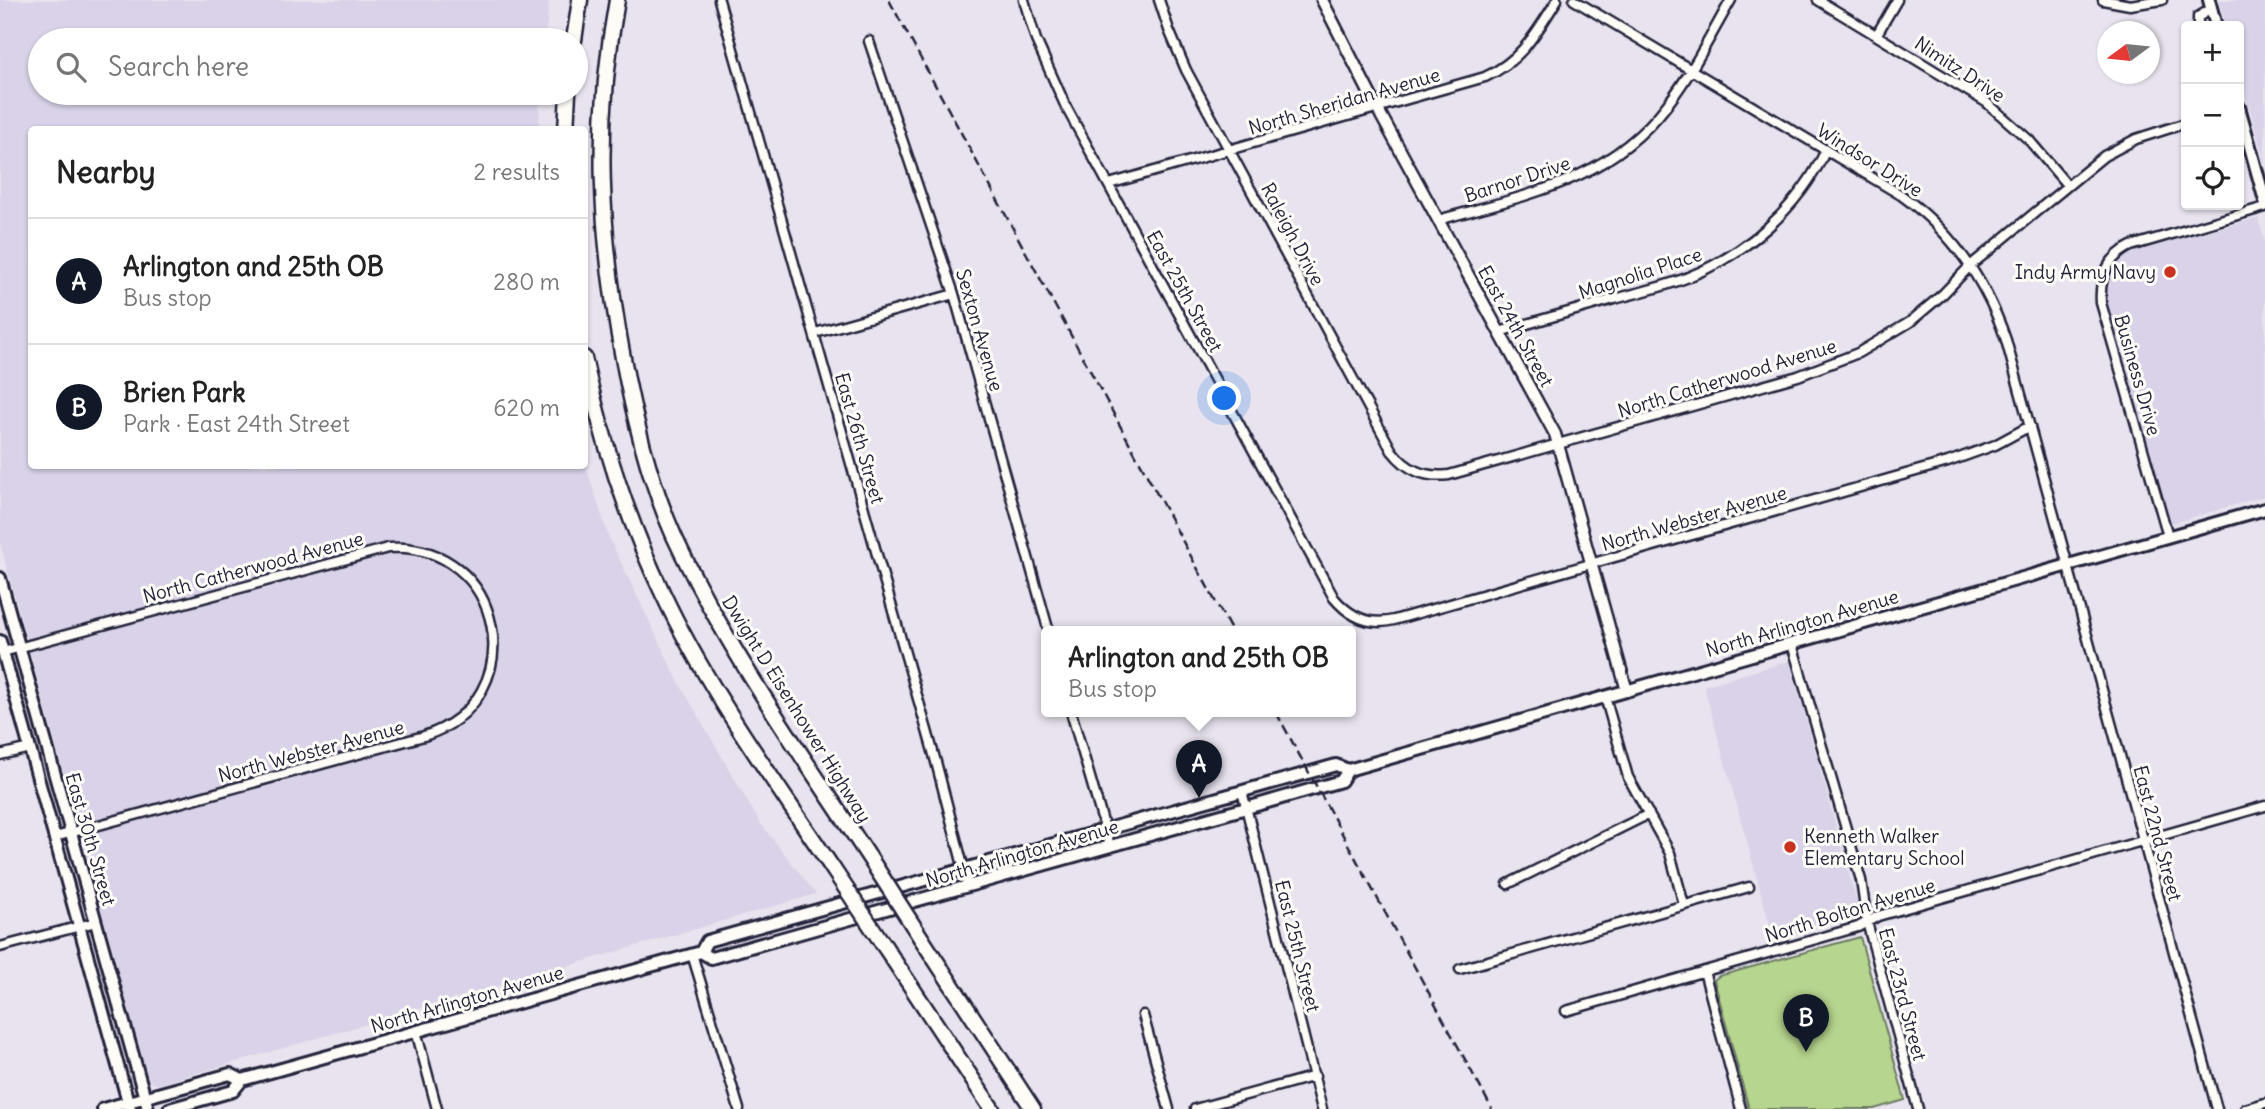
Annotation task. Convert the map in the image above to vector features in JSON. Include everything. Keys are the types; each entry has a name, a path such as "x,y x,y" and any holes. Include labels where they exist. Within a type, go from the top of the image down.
{"highway":[{"path":"575,28 580,0"},
{"name":"Dwight D Eisenhower Highway","path":"617,0 606,71 602,204 609,277 631,401 649,467 673,532 704,597 746,670 1033,1109"},
{"path":"566,126 567,105"},
{"path":"588,375 623,498 664,596 710,682 992,1109"}],"main road":[{"path":"2244,125 2265,201"},
{"name":"North Arlington Avenue","path":"696,953 711,958 1247,808 1340,781 1348,770 2265,509"},
{"name":"East 30th Street","path":"0,578 148,1109"},
{"name":"East 30th Street","path":"1,647 129,1105"},
{"name":"North Arlington Avenue","path":"169,1109 233,1091 242,1080 696,953 707,941 1336,765 1348,770"},
{"name":"North Arlington Avenue","path":"103,1109 129,1105 145,1097 230,1074 242,1080"}],"street":[{"name":"East 26th Street","path":"719,0 968,885"},
{"name":"East 25th Street","path":"1024,0 1036,40 1055,84 1334,598 1344,610 1361,619"},
{"name":"Raleigh Drive","path":"1159,0 1178,54 1392,451 1416,472"},
{"name":"East 24th Street","path":"1322,0 1377,108 1555,434 1627,691"},
{"name":"North Sheridan Avenue","path":"1109,184 1476,80 1501,69 1525,49 1557,0"},
{"name":"Windsor Drive","path":"1574,0 1908,200 1944,233 1970,266 1988,296 2002,328 2069,566"},
{"name":"Barnor Drive","path":"1438,219 1555,186 1588,172 1628,145 1670,102 1731,0"},
{"name":"Nimitz Drive","path":"1818,0 1986,102 2029,140 2067,185"},
{"path":"1877,34 1897,0"},
{"path":"2104,0 2130,5 2162,0"},
{"path":"2198,21 2198,17 2210,5"},
{"name":"Sexton Avenue","path":"869,41 954,294 1047,626"},
{"name":"North Catherwood Avenue","path":"1416,472 1436,476 1449,475 1798,376 1838,362 1877,343 1910,321 1943,294 1970,266 2067,185 2115,149 2144,136 2181,125"},
{"name":"Magnolia Place","path":"1499,332 1673,283 1716,264 1746,245 1776,220 1806,184 1826,150"},
{"name":"Business Drive","path":"2168,536 2101,303 2103,277 2114,258 2132,246 2265,207"},
{"path":"814,333 954,294"},
{"name":"North Webster Avenue","path":"1361,619 1381,622 1394,620 1948,462 1994,445 2031,426"},
{"name":"North Catherwood Avenue","path":"1,647 19,647 388,548 418,549 443,558 472,583 484,600 488,612"},
{"name":"East 22nd Street","path":"2069,566 2217,1109"},
{"name":"North Webster Avenue","path":"55,837 442,729 473,704 489,673 494,643 488,612"},
{"name":"East 23rd Street","path":"1792,644 1861,880 1867,922 1918,1109"},
{"path":"1605,697 1623,765 1670,853 1684,905"},
{"path":"1072,717 1110,846"},
{"path":"0,755 30,748"},
{"name":"East 25th Street","path":"1242,791 1322,1109"},
{"name":"North Bolton Avenue","path":"1566,1011 1858,927 1878,916 2265,806"},
{"path":"1508,884 1649,814"},
{"path":"1460,970 1749,887"},
{"path":"0,947 96,922"},
{"path":"696,953 739,1109"},
{"path":"1703,971 1741,1109"},
{"path":"1143,1015 1169,1109"},
{"path":"416,1031 437,1109"},
{"path":"1195,1109 1315,1076"},
{"path":"2245,1109 2265,1103"}],"shaded area":[{"path":"0,0 549,0 546,28 28,28 28,105 540,105 539,126 28,126 28,469 587,469 609,538 678,681 760,823 816,894 159,1084 152,1083 147,1074 0,543"},
{"path":"2219,0 2265,0 2265,163 2244,88 2244,21 2225,21"},
{"path":"2258,218 2265,242 2265,496 2169,524 2106,297 2114,263 2138,250"},
{"path":"1790,661 1860,914 1774,940 1704,686"}],"green space":[{"path":"1860,937 1905,1100 1874,1109 1749,1109 1714,980 1719,976"}],"railway":[{"path":"889,0 1229,626"},
{"path":"1279,717 1492,1109"}],"place":[{"name":"Indy Army Navy","path":"2170,272"},
{"name":"Arlington and 25th OB","path":"1199,798"},
{"name":"Kenneth Walker Elementary School","path":"1790,847"},
{"name":"Brien Park","path":"1806,1052"}]}
